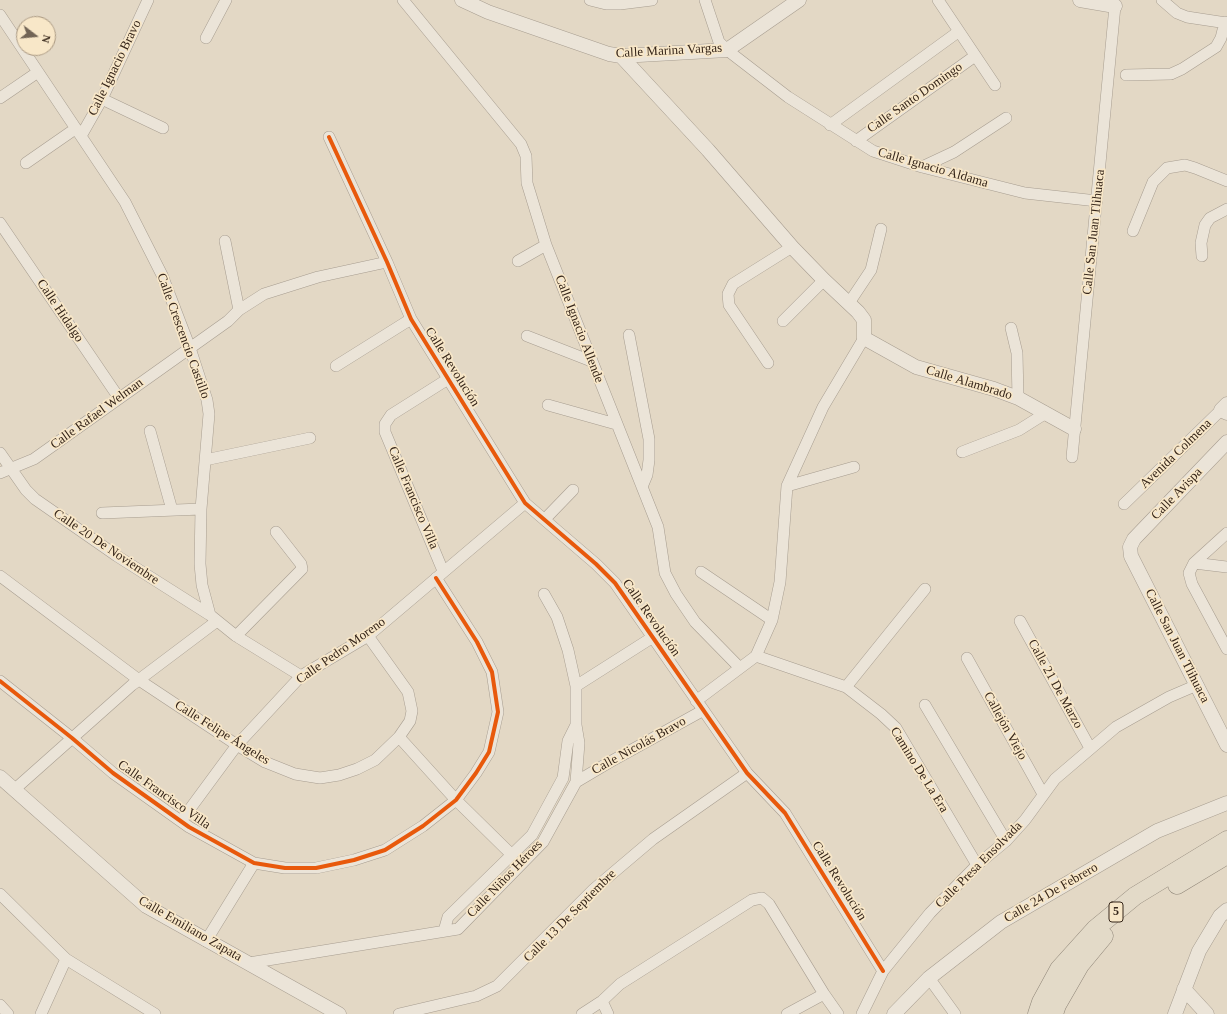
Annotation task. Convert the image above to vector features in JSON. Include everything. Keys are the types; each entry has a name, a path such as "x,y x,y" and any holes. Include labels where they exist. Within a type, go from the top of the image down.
{"main road":[{"name":"5","path":"1037,1014 1041,1002 1059,969 1095,929 1135,896 1227,840"},
{"name":"5","path":"1054,1014 1057,1005 1080,965 1106,934 1145,904 1227,855"}],"street":[{"name":"Calle Ignacio Bravo","path":"78,132 102,99 148,0"},
{"path":"206,38 226,0"},
{"name":"Calle Ignacio Allende","path":"403,0 521,144 526,156 527,183 546,246 658,527 661,542 662,563 668,580 695,622 740,668"},
{"name":"Calle Marina Vargas","path":"462,0 488,12 609,54 621,56 727,50 799,0"},
{"path":"590,0 606,4 620,4 652,0"},
{"name":"Calle Ignacio Aldama","path":"705,0 719,42 727,50 788,98 874,151 922,167 1025,193 1097,201"},
{"path":"938,0 958,32 995,85"},
{"path":"1080,0 1113,3"},
{"path":"1126,75 1171,74 1182,70 1216,46 1221,38 1226,22 1187,17 1177,13 1162,0"},
{"name":"Calle San Juan Tlihuaca","path":"1072,457 1097,201 1113,3"},
{"name":"Calle Crescencio Castillo","path":"0,15 128,208 162,275 190,348 207,400 209,414 201,508 200,564 202,585 214,618"},
{"path":"830,125 958,32"},
{"path":"621,56 708,150 792,247 849,303 864,320 866,329 864,338 823,407 787,486 780,582 772,620 756,656"},
{"name":"Calle Santo Domingo","path":"856,140 975,56"},
{"path":"0,98 38,72"},
{"path":"102,99 163,128"},
{"path":"922,167 954,152 1006,118"},
{"path":"26,163 78,132"},
{"name":"Calle Revolución","path":"329,137 388,262 411,319 525,503 596,564 615,583 702,711 747,773 785,813 883,971"},
{"path":"1133,231 1153,182 1167,168 1185,166 1195,168 1227,181"},
{"path":"1202,256 1201,243 1205,225 1210,218 1227,209"},
{"name":"Calle Hidalgo","path":"0,223 119,398"},
{"path":"849,303 871,270 881,230"},
{"path":"225,241 239,310"},
{"path":"518,261 546,246"},
{"path":"768,363 729,305 728,294 733,284 792,247"},
{"name":"Calle Rafael Welman","path":"0,473 34,459 228,321 239,310 264,294 318,277 388,262"},
{"path":"784,321 824,280"},
{"path":"336,366 411,319"},
{"path":"1011,328 1017,353 1018,398"},
{"path":"629,335 649,439 650,460 647,475 642,487"},
{"path":"527,336 591,361"},
{"name":"Calle Alambrado","path":"864,338 916,367 966,380 1018,398 1074,429"},
{"name":"Calle Francisco Villa","path":"0,681 72,738 113,773 181,822 254,863 285,868 316,868 354,860 386,850 422,826 456,800 476,773 489,752 496,729 498,705 492,672 439,574 385,432 385,424 391,415 448,379"},
{"path":"548,405 616,424"},
{"name":"Avenida Colmena","path":"1124,504 1225,409"},
{"path":"962,452 1020,430 1046,413"},
{"path":"150,431 172,510"},
{"path":"205,460 310,438"},
{"name":"Calle Avispa","path":"1130,546 1134,539 1227,442"},
{"name":"Calle 20 De Noviembre","path":"0,453 26,490 35,499 117,556 214,618"},
{"path":"787,486 854,467"},
{"path":"545,519 573,490"},
{"name":"Calle Pedro Moreno","path":"181,822 237,745 301,676 368,636 439,574 525,503"},
{"path":"102,513 201,508"},
{"path":"236,636 302,569 302,564 276,532"},
{"path":"1227,533 1194,563 1189,573 1192,584 1223,636 1227,649"},
{"name":"Calle San Juan Tlihuaca","path":"1130,546 1131,556 1227,745"},
{"path":"1194,563 1227,567"},
{"path":"700,572 772,620"},
{"name":"Calle Felipe Ángeles","path":"0,576 139,680 237,745 265,762 289,772 320,778 339,775 357,769 375,760 399,737 410,721 412,711 408,692 368,636"},
{"path":"846,687 926,589"},
{"name":"Calle Niños Héroes","path":"249,963 458,929 543,842 576,782 579,743 576,725 576,686 568,650 557,617 544,594"},
{"path":"15,789 139,680 214,618 236,636 301,676"},
{"name":"Calle 21 De Marzo","path":"1020,621 1090,748"},
{"path":"576,686 652,637"},
{"name":"Calle Nicolás Bravo","path":"696,701 756,656"},
{"name":"Camino De La Era","path":"756,656 846,687 881,714 896,728 977,865"},
{"name":"Callejón Viejo","path":"968,658 1043,794"},
{"name":"Calle Presa Ensolvada","path":"862,1014 883,971 930,913 977,865 1006,841 1025,820 1054,779 1116,727 1169,697 1197,685"},
{"path":"925,705 1006,841"},
{"name":"Calle Nicolás Bravo","path":"576,782 702,711"},
{"name":"Calle Niños Héroes","path":"444,931 448,917 532,835 560,788 565,771 568,741 576,725"},
{"path":"399,737 456,800 512,855"},
{"name":"Calle 13 De Septiembre","path":"399,1014 476,996 497,986 594,889 653,839 747,773"},
{"name":"Calle Emiliano Zapata","path":"0,777 146,906 206,941 249,963 339,1014"},
{"name":"Calle 24 De Febrero","path":"894,1014 929,978 1001,922 1157,831 1227,803"},
{"path":"206,941 254,863"},
{"path":"0,894 66,959 155,1014"},
{"path":"582,1014 602,1001 620,984 752,900 762,898 769,904 824,994 838,1014"},
{"path":"1175,1014 1199,951 1224,913"},
{"path":"41,1014 66,959"},
{"path":"929,978 956,1014"},
{"path":"1184,989 1207,1014"},
{"path":"787,1014 824,994"},
{"path":"602,1001 608,1014"},
{"path":"0,1005 8,1014"}],"cycle path":[{"path":"329,137 387,262 411,319 525,503 596,564 615,583 747,773 785,813 883,971"},
{"path":"0,681 72,738 113,773 189,827 254,863 285,868 316,868 354,860 385,850 423,826 456,800 489,752 498,712 492,672 477,642 436,578"}]}
